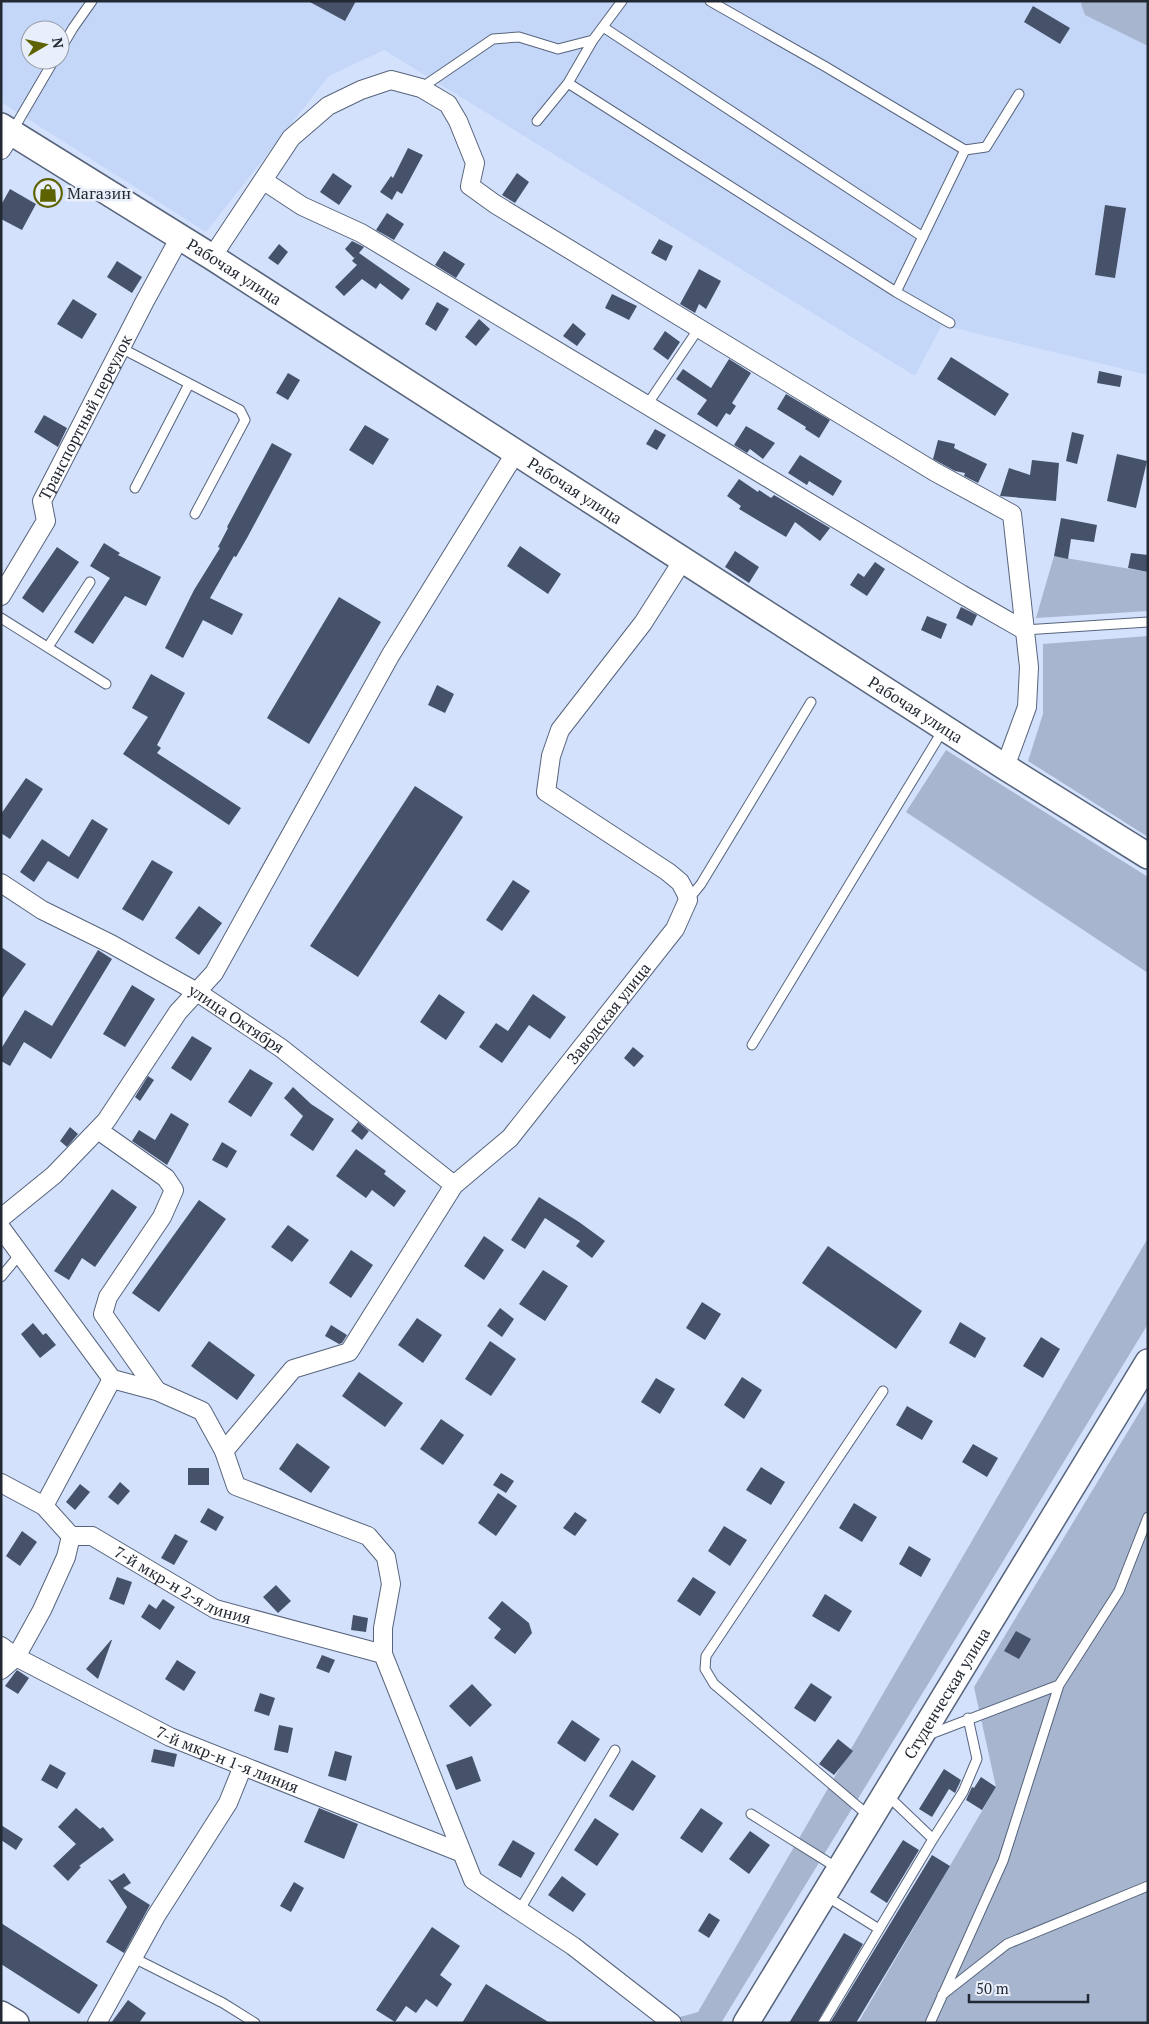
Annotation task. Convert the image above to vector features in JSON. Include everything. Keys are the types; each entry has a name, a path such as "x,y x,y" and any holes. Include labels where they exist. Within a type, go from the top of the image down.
{"street":[{"path":"212,257 291,138 328,106 361,90 391,80 421,88 448,104 476,163 470,186 495,204 935,472 1012,514 1029,668 1027,707 1005,767"},
{"name":"Рабочая улица","path":"5,136 212,257 944,728 1148,856"},
{"path":"264,181 302,206 361,233 1024,630"},
{"name":"Транспортный переулок","path":"1,596 46,521 42,501 120,348 180,238"},
{"path":"1,1218 54,1175 106,1121 178,1012 214,973 390,656 516,452"},
{"path":"683,560 643,623 560,730 551,756 546,792 674,877 683,887 688,900"},
{"name":"улица Октября","path":"1,882 42,910 111,944 197,992 281,1048 454,1185"},
{"name":"Заводская улица","path":"224,1451 294,1368 349,1352 454,1185 510,1138 675,929 688,900"},
{"path":"98,1130 166,1178 174,1190 162,1217 108,1297 103,1314 157,1392"},
{"path":"1,1228 112,1379 157,1392 202,1412 224,1451 236,1486 368,1536 386,1557 391,1584 383,1628 383,1654 473,1880 574,1946 672,2023"},
{"name":"Студенческая улица","path":"746,2023 1148,1362"},
{"path":"44,1506 112,1379"},
{"path":"1,1483 44,1506 71,1536 66,1557 42,1610 16,1657 1,1670"},
{"name":"7-й мкр-н 2-я линия","path":"71,1536 92,1536 215,1609 383,1654"},
{"name":"7-й мкр-н 1-я линия","path":"1,1646 16,1657 170,1737 462,1853"},
{"path":"97,2023 156,1916 228,1803 243,1766"},
{"path":"1,2014 16,2023"}],"lane":[{"path":"70,33 92,1"},
{"path":"537,121 568,83 593,40 622,1"},
{"path":"710,1 826,67 965,150 986,147 1019,94"},
{"path":"603,26 924,237"},
{"path":"421,88 493,39 519,37 558,48 593,40"},
{"path":"5,136 48,70"},
{"path":"568,83 896,292 950,323"},
{"path":"896,292 965,150"},
{"path":"647,405 699,328"},
{"path":"120,348 240,410 246,420 195,514"},
{"path":"135,488 190,384"},
{"path":"48,647 90,582"},
{"path":"1,618 106,684"},
{"path":"1024,630 1148,622"},
{"path":"688,900 701,884 811,702"},
{"path":"752,1045 944,728"},
{"path":"1,1277 20,1254"},
{"path":"871,1817 714,1684 705,1669 706,1656 883,1391"},
{"path":"930,2023 1002,1862 1059,1685 1119,1591 1148,1517"},
{"path":"919,1739 968,1718 1059,1685"},
{"path":"823,2023 963,1792 977,1760 968,1718"},
{"path":"519,1911 615,1750"},
{"path":"886,1793 933,1839"},
{"path":"751,1814 839,1870"},
{"path":"941,1996 1007,1944 1148,1886"},
{"path":"824,1894 879,1928"},
{"path":"134,1958 223,2003 255,2023"}],"shaded area":[{"path":"1,1 1148,1 1148,375 942,325 915,376 384,50 329,76 206,232 1,102"},
{"path":"1083,1 1148,1 1148,46 1085,15 1081,4"},
{"path":"1054,556 1148,572 1148,611 1036,618"},
{"path":"1148,636 1148,837 1028,761 1043,714 1043,644"},
{"path":"946,750 1148,877 1148,973 906,812"},
{"path":"1148,1238 1148,1324 721,2023 658,2023 698,2012"},
{"path":"1148,1398 1148,2023 858,2023 996,1787 974,1687"}],"building":[{"path":"308,1 356,1 345,21"},
{"path":"1033,6 1070,28 1060,44 1024,22"},
{"path":"408,148 423,155 402,194 397,191 392,200 380,192 391,176 393,178"},
{"path":"333,173 352,186 339,205 320,192"},
{"path":"517,173 529,182 515,203 502,195"},
{"path":"10,189 36,204 22,230 1,219 1,205"},
{"path":"1105,205 1126,208 1115,278 1095,275"},
{"path":"387,213 404,224 394,240 376,230"},
{"path":"659,239 673,246 666,261 651,253"},
{"path":"352,241 364,247 359,253 410,289 402,300 380,283 376,289 362,279 344,296 335,287 357,265 352,261 356,256 354,258 345,249"},
{"path":"279,244 288,252 278,265 268,258"},
{"path":"444,251 465,264 456,278 435,265"},
{"path":"117,261 142,277 132,293 107,277"},
{"path":"699,269 721,281 706,309 699,304 695,313 680,304"},
{"path":"612,294 637,306 629,320 605,308"},
{"path":"73,299 97,314 82,339 57,324"},
{"path":"437,302 449,309 436,331 425,324"},
{"path":"479,319 490,329 476,346 465,337"},
{"path":"573,323 586,334 577,346 563,336"},
{"path":"665,331 680,342 668,360 653,349"},
{"path":"951,357 1009,394 995,416 937,379"},
{"path":"729,359 751,373 732,403 736,406 730,415 726,413 717,427 697,414 707,400 676,379 683,369 711,388"},
{"path":"1099,371 1122,376 1120,387 1097,383"},
{"path":"288,373 300,380 288,400 276,393"},
{"path":"786,394 830,420 819,438 805,429 806,427 777,409"},
{"path":"44,415 67,428 58,447 34,432"},
{"path":"365,425 389,439 373,465 349,450"},
{"path":"746,426 775,443 763,459 750,449 747,453 734,445"},
{"path":"655,429 666,435 657,450 646,444"},
{"path":"1072,432 1084,435 1077,464 1066,461"},
{"path":"938,440 955,444 954,448 987,464 978,483 964,476 965,473 955,471 933,459"},
{"path":"272,443 292,454 247,538 236,557 234,556 210,598 243,614 232,635 203,620 183,658 165,648 194,590 220,548 218,547 227,527"},
{"path":"1117,454 1147,461 1136,508 1107,501"},
{"path":"800,455 842,481 833,496 809,481 807,485 788,473"},
{"path":"1032,460 1059,463 1056,501 1000,496 1009,468 1030,475"},
{"path":"739,479 771,498 774,495 830,528 820,541 795,522 786,537 739,509 741,506 727,496"},
{"path":"1061,518 1097,525 1094,542 1071,539 1068,559 1054,556"},
{"path":"104,543 120,553 118,555 161,577 146,606 125,596 93,644 74,632 110,578 90,566"},
{"path":"520,546 561,574 548,594 507,566"},
{"path":"57,547 79,562 43,613 22,598"},
{"path":"735,551 759,567 749,583 725,567"},
{"path":"1131,553 1148,555 1148,572 1128,568"},
{"path":"875,562 885,569 867,596 850,585 858,573 864,577"},
{"path":"339,597 381,622 309,744 267,718"},
{"path":"961,607 977,615 972,626 956,618"},
{"path":"927,616 947,624 941,639 921,630"},
{"path":"151,674 185,693 157,745 161,748 157,753 241,808 229,825 123,754 148,717 132,708"},
{"path":"437,685 454,694 445,713 428,705"},
{"path":"26,778 43,789 10,839 1,833 1,814"},
{"path":"415,786 463,817 358,977 310,946"},
{"path":"92,819 108,829 78,879 48,861 34,882 20,872 42,839 69,857"},
{"path":"152,860 173,872 143,921 122,909"},
{"path":"513,880 530,891 502,931 486,920"},
{"path":"199,906 222,923 199,955 175,938"},
{"path":"1,947 26,964 1,1000"},
{"path":"98,950 112,959 51,1059 24,1042 10,1066 1,1061 1,1049 25,1010 52,1026"},
{"path":"132,985 155,999 125,1047 103,1034"},
{"path":"439,994 465,1012 446,1040 420,1022"},
{"path":"533,994 566,1017 550,1039 529,1025 502,1063 479,1047 496,1023 508,1031"},
{"path":"192,1036 212,1048 191,1081 171,1068"},
{"path":"633,1047 644,1056 634,1067 624,1058"},
{"path":"250,1069 273,1083 251,1117 228,1102"},
{"path":"148,1076 154,1080 140,1101 135,1097"},
{"path":"293,1087 311,1104 334,1119 313,1151 290,1135 303,1116 284,1098"},
{"path":"171,1113 189,1124 167,1165 132,1141 139,1130 155,1140"},
{"path":"358,1122 369,1131 362,1140 351,1131"},
{"path":"70,1127 78,1134 67,1147 60,1141"},
{"path":"222,1142 237,1151 227,1168 212,1160"},
{"path":"356,1149 386,1171 384,1174 406,1191 394,1207 372,1190 366,1198 336,1176"},
{"path":"112,1189 137,1207 95,1267 82,1258 69,1280 54,1271"},
{"path":"539,1197 605,1241 592,1258 576,1246 580,1241 545,1218 525,1249 511,1240"},
{"path":"199,1200 226,1219 159,1312 132,1293"},
{"path":"288,1225 309,1240 292,1262 271,1247"},
{"path":"484,1236 504,1250 484,1280 464,1266"},
{"path":"828,1246 922,1311 896,1349 802,1283"},
{"path":"351,1250 373,1265 351,1298 329,1283"},
{"path":"543,1270 568,1286 545,1321 519,1304"},
{"path":"702,1302 721,1314 705,1340 686,1328"},
{"path":"500,1308 514,1319 502,1337 487,1326"},
{"path":"417,1318 442,1335 423,1363 398,1345"},
{"path":"960,1322 986,1338 975,1358 949,1343"},
{"path":"33,1323 43,1335 46,1333 56,1345 40,1358 21,1334"},
{"path":"331,1325 347,1335 342,1343 339,1344 325,1336"},
{"path":"1041,1337 1060,1349 1043,1378 1023,1366"},
{"path":"209,1341 255,1375 237,1400 191,1366"},
{"path":"490,1341 516,1359 491,1396 465,1379"},
{"path":"359,1372 403,1403 385,1427 342,1396"},
{"path":"742,1377 762,1390 744,1419 724,1405"},
{"path":"656,1378 675,1389 660,1414 641,1402"},
{"path":"907,1406 933,1421 922,1440 896,1425"},
{"path":"441,1419 464,1435 443,1465 420,1449"},
{"path":"297,1443 330,1467 311,1493 279,1469"},
{"path":"973,1444 998,1458 987,1477 962,1462"},
{"path":"761,1467 785,1482 771,1505 746,1490"},
{"path":"188,1468 209,1468 209,1485 188,1485"},
{"path":"501,1473 514,1481 506,1493 493,1485"},
{"path":"120,1482 130,1491 118,1505 108,1497"},
{"path":"80,1484 90,1492 75,1510 66,1502"},
{"path":"498,1493 517,1506 496,1536 478,1523"},
{"path":"854,1503 877,1517 862,1542 839,1528"},
{"path":"208,1508 224,1517 216,1531 200,1522"},
{"path":"575,1512 587,1520 575,1536 563,1528"},
{"path":"724,1526 747,1540 730,1566 708,1551"},
{"path":"22,1531 37,1542 20,1566 6,1556"},
{"path":"175,1534 188,1541 174,1565 161,1558"},
{"path":"909,1546 931,1559 921,1577 899,1564"},
{"path":"117,1577 132,1582 124,1605 109,1599"},
{"path":"693,1577 716,1592 700,1616 677,1601"},
{"path":"276,1585 291,1601 278,1613 263,1597"},
{"path":"825,1594 852,1611 839,1632 812,1616"},
{"path":"163,1599 175,1607 160,1630 141,1617 149,1604 156,1609"},
{"path":"502,1601 529,1623 532,1633 515,1654 494,1638 501,1629 488,1618"},
{"path":"353,1615 368,1618 366,1632 351,1630"},
{"path":"1016,1631 1031,1639 1019,1659 1004,1651"},
{"path":"112,1640 98,1679 86,1669"},
{"path":"322,1655 335,1660 329,1673 316,1668"},
{"path":"177,1660 196,1672 184,1691 165,1679"},
{"path":"17,1670 29,1678 18,1694 5,1686"},
{"path":"811,1683 832,1697 815,1722 794,1708"},
{"path":"472,1684 492,1705 470,1727 449,1706"},
{"path":"260,1693 275,1698 269,1716 254,1711"},
{"path":"572,1720 600,1739 585,1762 557,1743"},
{"path":"279,1725 293,1728 288,1753 274,1750"},
{"path":"838,1739 853,1751 834,1775 819,1764"},
{"path":"154,1749 177,1754 174,1767 151,1762"},
{"path":"335,1751 352,1756 346,1781 328,1776"},
{"path":"472,1756 481,1781 456,1790 446,1765"},
{"path":"632,1760 656,1776 633,1811 609,1796"},
{"path":"50,1764 66,1773 57,1789 41,1780"},
{"path":"944,1769 961,1780 955,1793 949,1789 932,1817 919,1809"},
{"path":"981,1777 996,1787 982,1810 966,1800 972,1787 974,1788"},
{"path":"76,1808 100,1829 103,1827 114,1840 79,1866 81,1867 68,1881 53,1866 76,1844 58,1827"},
{"path":"319,1808 358,1824 344,1859 304,1842"},
{"path":"701,1808 723,1823 702,1853 680,1838"},
{"path":"595,1818 619,1834 597,1866 574,1850"},
{"path":"1,1825 23,1839 16,1850 1,1840"},
{"path":"750,1831 770,1845 749,1874 729,1859"},
{"path":"513,1840 535,1853 521,1878 498,1865"},
{"path":"903,1840 919,1850 887,1903 870,1892"},
{"path":"932,1855 950,1866 856,2023 830,2023"},
{"path":"124,1873 131,1883 123,1888 150,1905 124,1953 106,1942 127,1907 108,1879 112,1881"},
{"path":"562,1876 586,1894 573,1912 548,1895"},
{"path":"294,1882 304,1888 291,1912 280,1906"},
{"path":"709,1913 720,1920 709,1938 698,1931"},
{"path":"1,1923 98,1985 79,2014 1,1964"},
{"path":"432,1927 460,1946 440,1975 452,1984 437,2007 426,1999 416,2013 406,2006 395,2022 376,2010"},
{"path":"844,1933 863,1944 817,2023 789,2023"},
{"path":"486,1984 550,2023 462,2023"},
{"path":"128,2000 146,2013 139,2023 111,2023"}],"place":[{"name":"Магазин","path":"48,193"}]}
